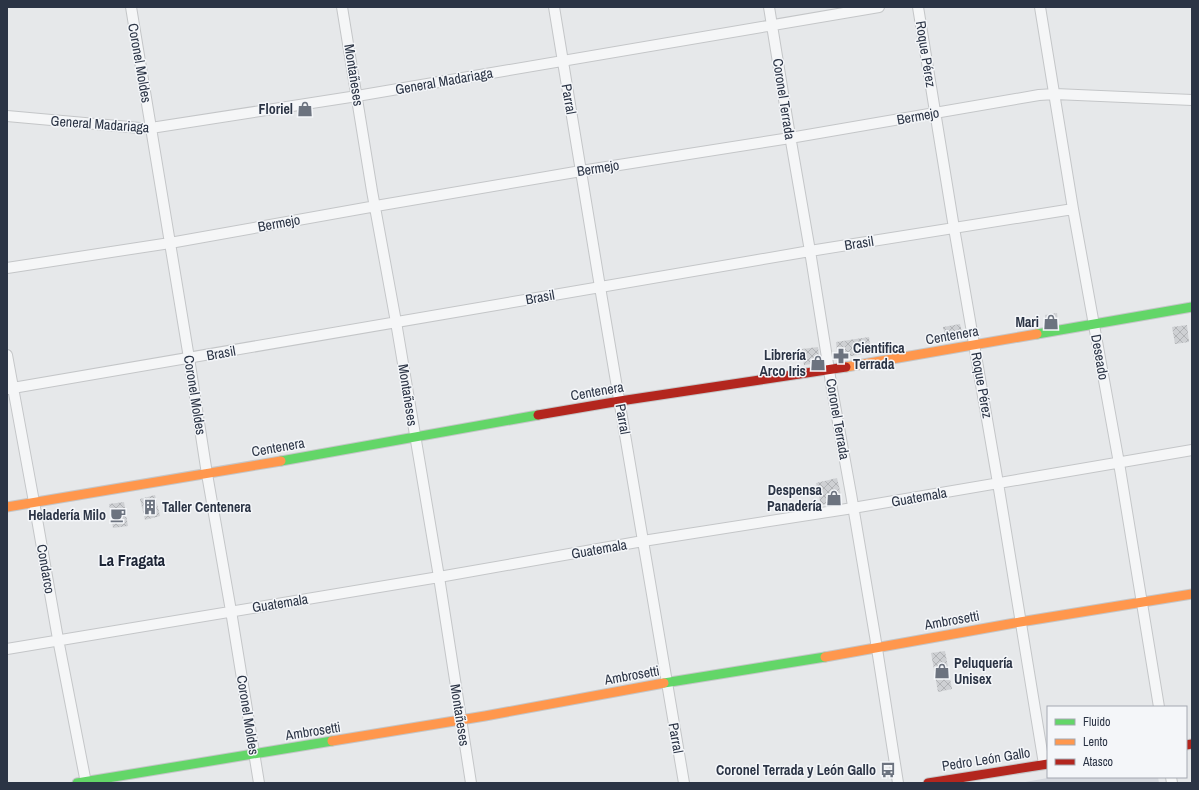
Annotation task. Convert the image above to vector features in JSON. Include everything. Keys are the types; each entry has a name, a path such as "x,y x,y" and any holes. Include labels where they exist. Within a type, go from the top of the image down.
{"street":[{"name":"Coronel Moldes","path":"131,7 259,783"},
{"name":"Montañeses","path":"342,7 439,577 471,783"},
{"name":"Parral","path":"554,7 666,683 684,783"},
{"name":"Coronel Terrada","path":"769,7 877,648 898,783"},
{"name":"General Madariaga","path":"7,116 151,128 357,96 879,7"},
{"name":"Roque Pérez","path":"918,7 1020,622 1046,764"},
{"name":"Deseado","path":"1040,7 1073,209 1143,601 1159,706"},
{"name":"Bermejo","path":"7,268 170,243 581,171 790,138 1039,95 1055,94 1192,100"},
{"name":"Brasil","path":"10,389 810,251 1073,209"},
{"name":"Centenera","path":"7,507 207,474 620,401 830,370 1192,307"},
{"name":"Condarco","path":"7,355 10,389 34,502 83,782"},
{"name":"Guatemala","path":"7,649 58,639 439,577 643,541 853,508 1192,450"},
{"name":"Ambrosetti","path":"83,782 254,755 1020,622 1192,594"},
{"name":"Pedro León Gallo","path":"928,783 1046,764"}],"shaded area":[{"path":"1048,778 1158,778 1159,783 1020,783"}],"building":[{"path":"1057,313 1058,322 1046,324 1045,315"},
{"path":"960,324 963,337 946,340 943,327"},
{"path":"1187,325 1189,342 1175,344 1172,327"},
{"path":"869,337 871,353 838,358 836,342"},
{"path":"818,347 820,363 804,365 802,349"},
{"path":"837,478 841,495 834,502 821,505 816,483"},
{"name":"Taller Centenera","path":"155,495 160,516 145,520 140,499"},
{"name":"Heladería Milo","path":"124,502 128,526 113,528 109,504"},
{"name":"Peluquería Unisex","path":"945,651 952,689 938,692 931,653"}],"traffic: fast":[{"path":"1037,334 1192,307"},
{"path":"281,461 538,415"},
{"path":"664,683 825,657"},
{"path":"77,783 332,741"}],"traffic: slow":[{"path":"846,367 1037,334"},
{"path":"7,507 281,461"},
{"path":"825,657 1020,622 1192,594"},
{"path":"332,741 485,716 664,683"}],"traffic: jam":[{"path":"538,415 620,401 846,367"},
{"path":"1187,745 1192,744"},
{"path":"928,783 1047,764"}],"place":[{"name":"Floriel","path":"305,109"},
{"name":"Mari","path":"1051,322"},
{"name":"Cientifica Terrada","path":"841,356"},
{"name":"Librería Arco Iris","path":"818,363"},
{"name":"Despensa Panadería","path":"834,498"},
{"name":"Taller Centenera","path":"150,507"},
{"name":"Heladería Milo","path":"118,515"},
{"name":"Peluquería Unisex","path":"942,671"},
{"name":"Coronel Terrada y León Gallo","path":"888,770"}],"district":[{"name":"La Fragata","path":"132,560"}]}
